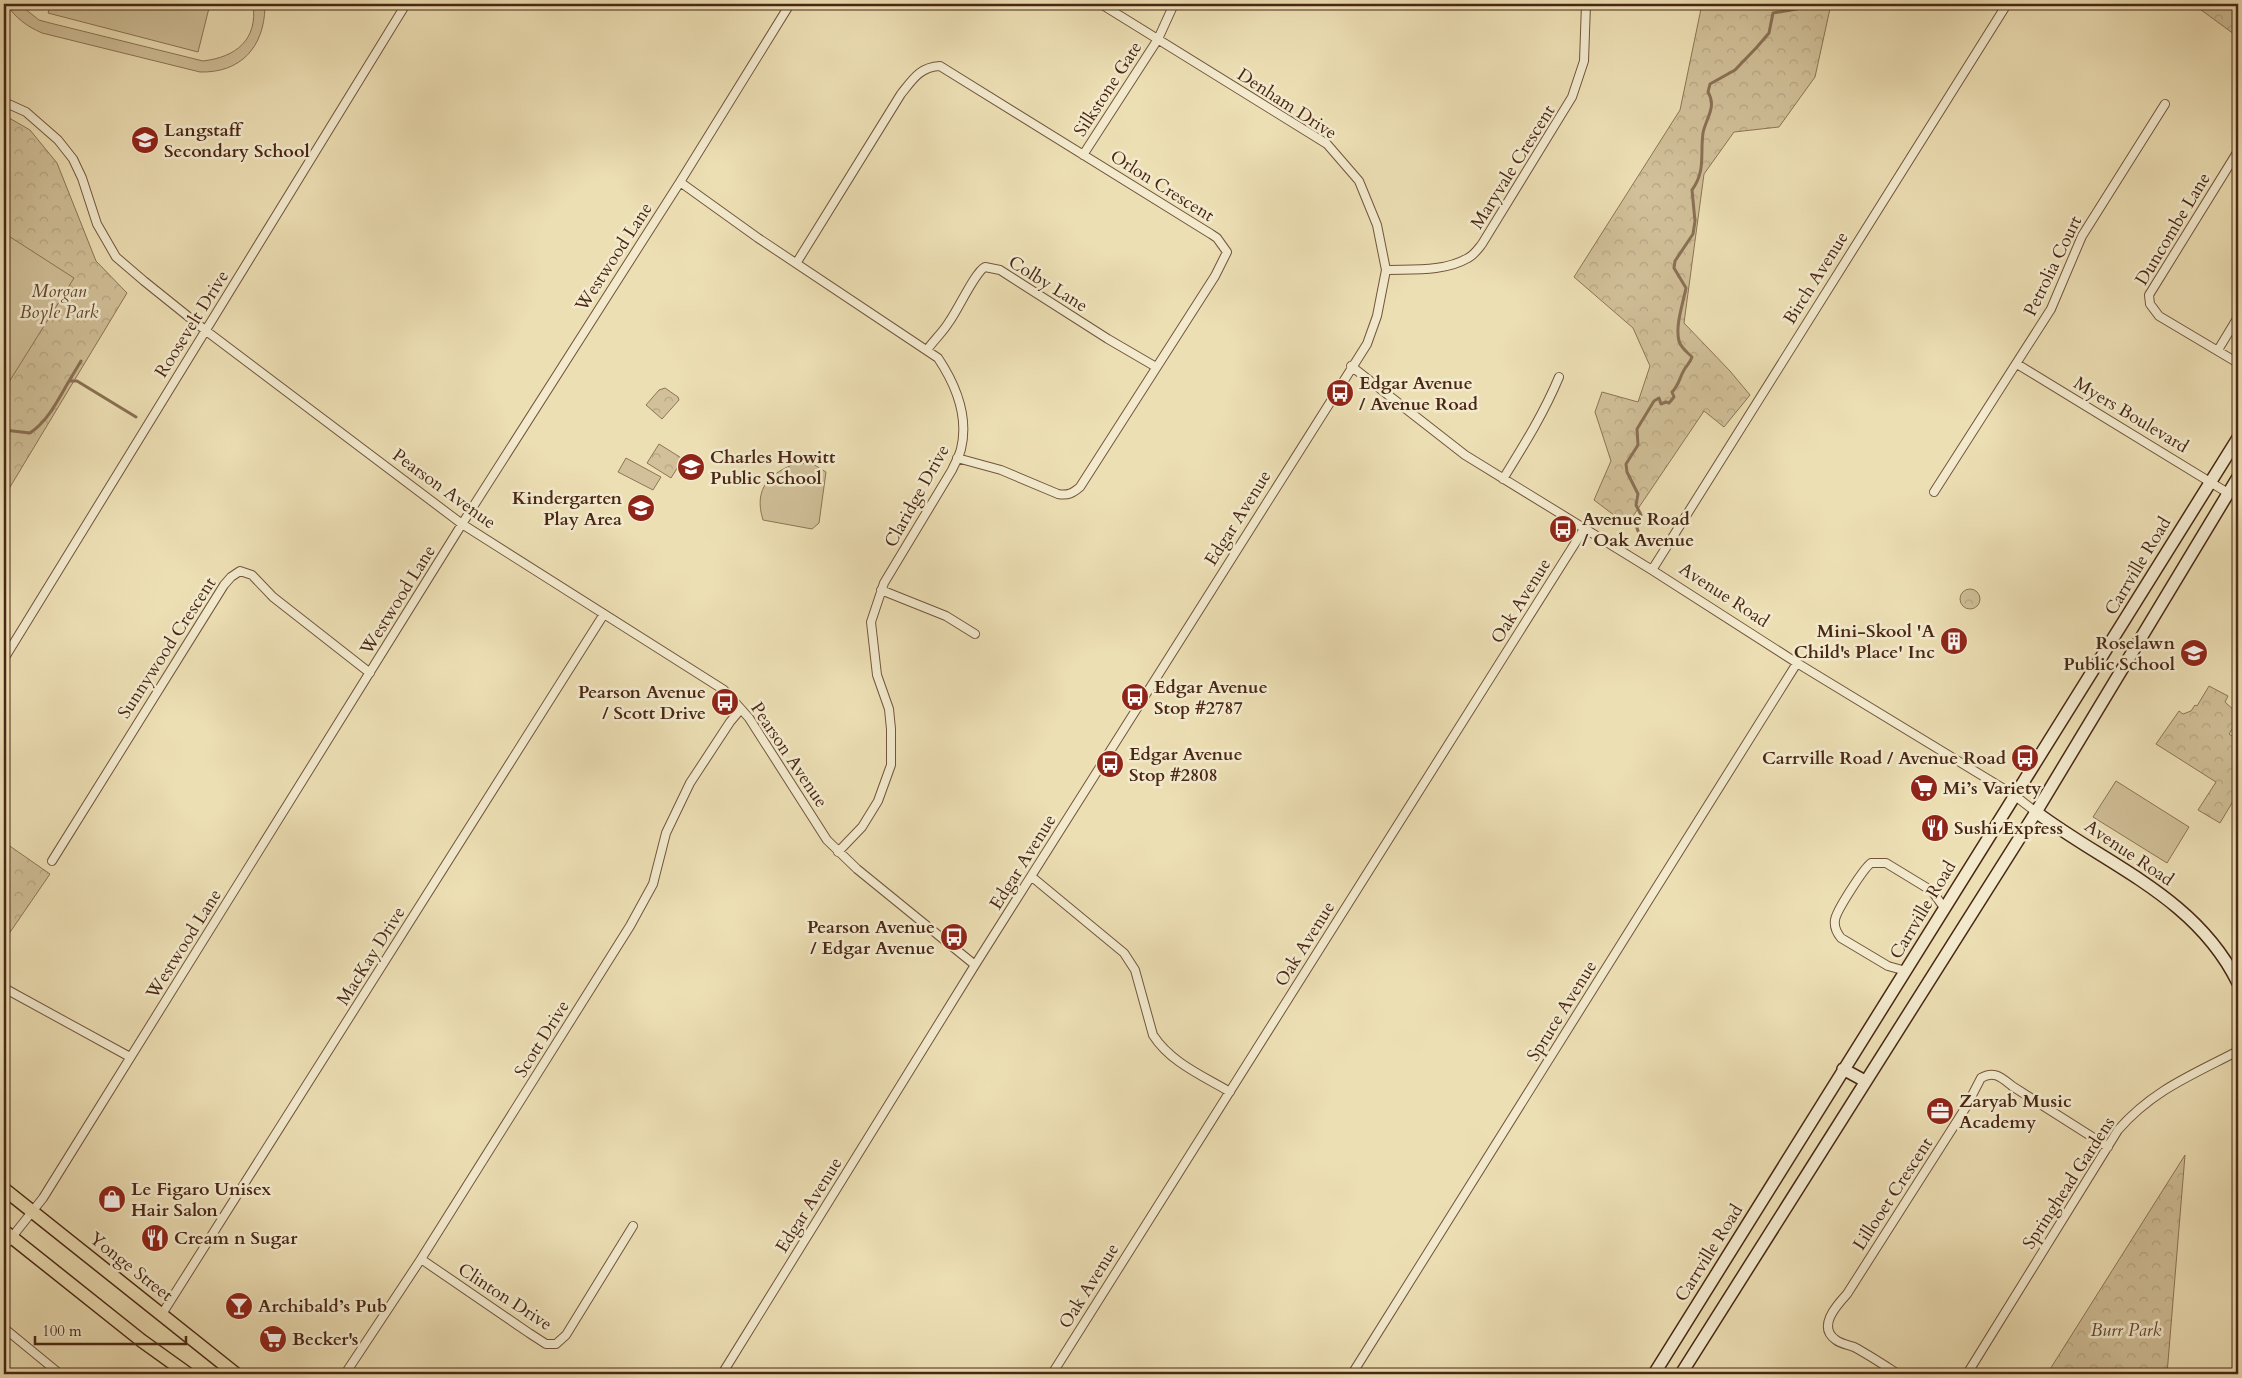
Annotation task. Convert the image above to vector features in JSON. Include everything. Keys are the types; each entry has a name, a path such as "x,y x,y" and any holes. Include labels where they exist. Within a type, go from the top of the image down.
{"main road":[{"name":"Carrville Road","path":"1654,1374 2238,438"},
{"path":"1682,1374 2036,812 2238,476"},
{"path":"2117,634 2136,645"},
{"name":"Avenue Road","path":"2036,812 2154,890 2200,926 2232,969 2238,983"},
{"path":"1843,1069 1865,1082"},
{"name":"Yonge Street","path":"4,1189 236,1374"},
{"path":"6,1238 188,1374"}],"street":[{"name":"Roosevelt Drive","path":"4,659 406,4"},
{"name":"Westwood Lane","path":"6,1238 43,1198 462,524 680,182 790,4"},
{"name":"Denham Drive","path":"1101,4 1327,144 1359,181 1377,225 1386,270 1377,316 1367,344 1351,366"},
{"name":"Silkstone Gate","path":"1082,155 1158,39 1174,4"},
{"name":"Maryvale Crescent","path":"1386,270 1427,268 1456,263 1470,258 1482,244 1566,110 1572,97 1584,61 1586,4"},
{"name":"Birch Avenue","path":"1652,570 1753,406 2007,4"},
{"name":"Orlon Crescent","path":"797,262 901,94 922,69 940,66 1217,238 1227,252 1215,276 1080,487 1066,496 1001,470 958,458"},
{"name":"Pearson Avenue","path":"4,102 26,112 58,140 73,159 82,178 97,224 116,257 205,330 462,524 724,690 749,718 826,840 975,965"},
{"name":"Petrolia Court","path":"1934,492 2056,301 2072,256 2082,236 2165,104"},
{"name":"Duncombe Lane","path":"2238,152 2149,295 2150,304 2159,316 2238,363"},
{"name":"Claridge Drive","path":"680,182 758,238 797,262 938,358 950,375 960,401 964,424 958,458 881,590 871,622 877,675 888,709 891,729 891,765 878,801 862,826 838,852"},
{"name":"Colby Lane","path":"927,350 949,322 976,275 986,267 1000,270 1108,339 1156,367"},
{"path":"2218,350 2238,317"},
{"name":"Myers Boulevard","path":"2017,364 2228,493"},
{"name":"Avenue Road","path":"1351,366 1465,455 2014,795 2036,812"},
{"name":"Edgar Avenue","path":"722,1374 975,965 1351,366"},
{"path":"1503,479 1534,430 1559,376"},
{"name":"Oak Avenue","path":"1052,1374 1584,529"},
{"name":"Sunnywood Crescent","path":"52,861 231,576 240,571 252,575 273,597 370,673"},
{"path":"881,590 946,616 975,634"},
{"name":"MacKay Drive","path":"162,1314 604,614"},
{"name":"Spruce Avenue","path":"1352,1374 1797,662"},
{"name":"Scott Drive","path":"345,1374 421,1259 630,926 653,884 666,833 690,783 730,722 741,709"},
{"path":"1906,971 1888,966 1841,938 1837,932 1834,919 1860,875 1871,863 1886,863 1932,891 1944,909"},
{"path":"1032,877 1124,954 1135,970 1153,1035 1158,1043 1172,1058 1230,1092"},
{"path":"4,988 130,1057"},
{"name":"Springhead Gardens","path":"1967,1374 2118,1130 2144,1103 2182,1080 2238,1051"},
{"name":"Lillooet Crescent","path":"1898,1374 1853,1347 1836,1341 1828,1329 1828,1321 1966,1107 1982,1078 1990,1075 2002,1077 2012,1086 2108,1147"},
{"name":"Clinton Drive","path":"421,1259 534,1337 546,1344 556,1344 566,1335 633,1226"},
{"path":"4,1328 60,1374"}],"green space":[{"path":"6,4 19,4 39,20 203,61 215,59 235,51 248,37 252,28 254,17 253,4 264,4 265,7 264,21 260,34 248,55 227,68 200,72 42,33 22,21"},
{"path":"51,4 210,4 198,52 48,13"},
{"path":"1702,4 1831,4 1815,77 1779,127 1734,132 1704,174 1684,323 1750,395 1724,427 1704,411 1627,525 1594,500 1611,461 1595,412 1602,392 1638,402 1650,366 1633,328 1574,277 1680,110"},
{"path":"2193,4 2238,4 2238,37"},
{"name":"Morgan Boyle Park","path":"4,115 30,130 57,163 96,261 127,293 4,497"},
{"path":"4,233 74,278 4,390"},
{"path":"665,388 678,397 679,400 662,419 646,405 659,390"},
{"path":"659,444 683,459 671,478 647,463"},
{"path":"626,458 661,477 653,490 618,472"},
{"path":"797,463 813,464 826,472 819,523 812,529 763,520 760,509 760,499 766,483 779,472"},
{"path":"1970,589 1977,592 1980,599 1977,606 1970,609 1963,606 1960,599 1963,592"},
{"path":"2209,686 2228,696 2225,702 2238,714 2238,720 2229,734 2238,740 2238,793 2220,823 2198,810 2216,782 2156,744 2179,711 2183,714 2191,711 2195,705 2197,706"},
{"path":"2116,781 2189,827 2167,863 2093,817"},
{"path":"4,842 50,874 4,941"},
{"name":"Burr Park","path":"2185,1155 2167,1374 2047,1374"}],"waterway":[{"path":"1641,540 1637,528 1641,515 1636,505 1638,494 1627,472 1626,464 1638,445 1637,429 1654,401 1659,398 1661,404 1669,403 1674,397 1672,392 1692,357 1679,341 1679,322 1686,288 1674,268 1675,261 1693,234 1695,221 1692,190 1701,169 1703,133 1711,108 1708,92 1710,84 1735,70 1757,47 1769,33 1773,13 1797,9 1801,4"},
{"path":"69,381 81,361"},
{"path":"4,430 30,433 42,422 57,403 69,381 77,381 136,417"}],"place":[{"name":"Langstaff Secondary School","path":"145,140"},
{"name":"Edgar Avenue / Avenue Road","path":"1340,393"},
{"name":"Charles Howitt Public School","path":"691,467"},
{"name":"Kindergarten Play Area","path":"641,508"},
{"name":"Avenue Road / Oak Avenue","path":"1563,529"},
{"name":"Mini-Skool 'A Child's Place' Inc","path":"1954,641"},
{"name":"Roselawn Public School","path":"2194,653"},
{"name":"Edgar Avenue Stop #2787","path":"1135,697"},
{"name":"Pearson Avenue / Scott Drive","path":"725,702"},
{"name":"Carrville Road / Avenue Road","path":"2025,758"},
{"name":"Edgar Avenue Stop #2808","path":"1110,764"},
{"name":"Mi’s Variety","path":"1924,788"},
{"name":"Sushi Express","path":"1935,828"},
{"name":"Pearson Avenue / Edgar Avenue","path":"954,937"},
{"name":"Zaryab Music Academy","path":"1940,1111"},
{"name":"Le Figaro Unisex Hair Salon","path":"112,1199"},
{"name":"Cream n Sugar","path":"155,1238"},
{"name":"Archibald’s Pub","path":"239,1306"},
{"name":"Becker's","path":"273,1339"}]}
